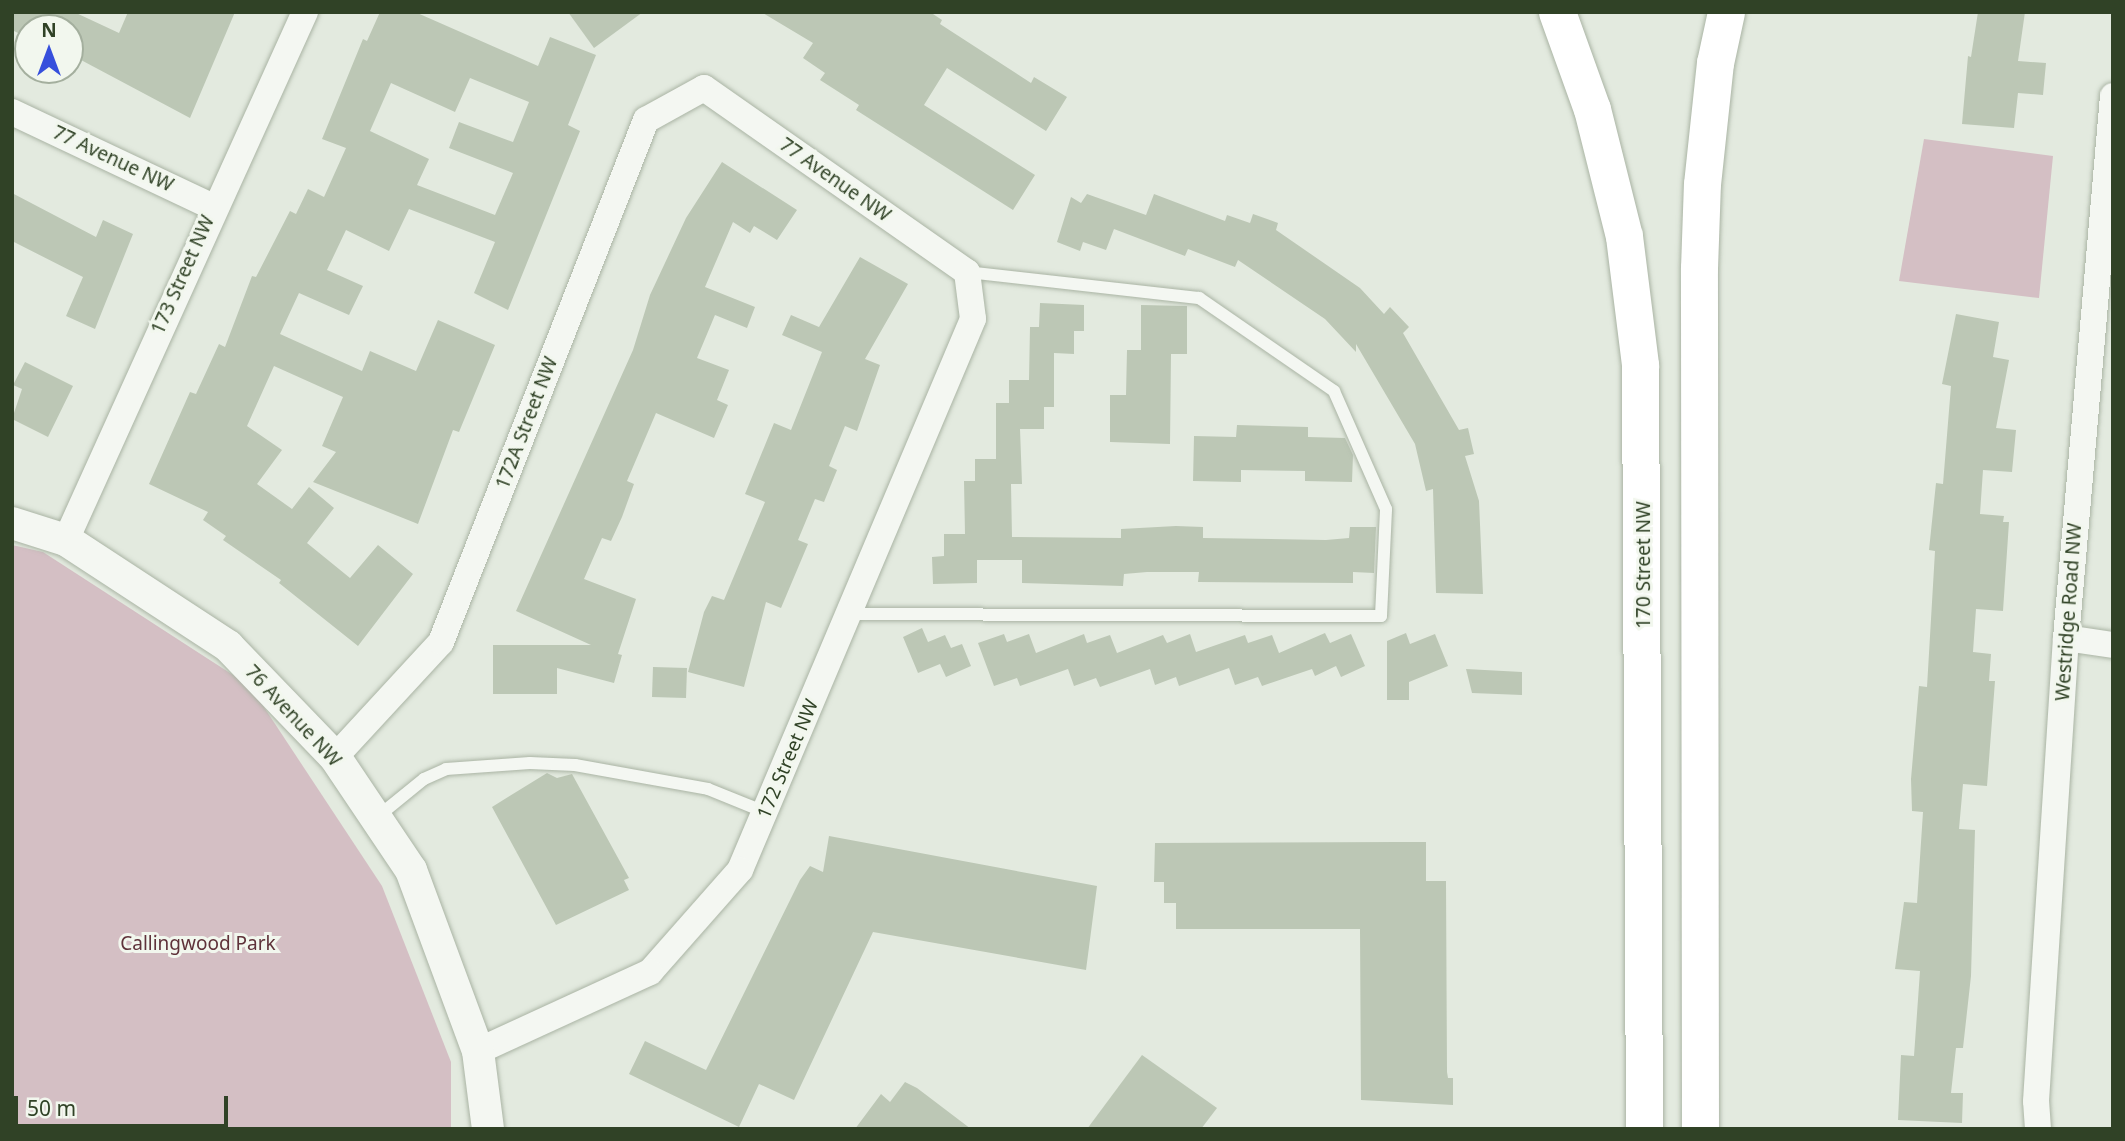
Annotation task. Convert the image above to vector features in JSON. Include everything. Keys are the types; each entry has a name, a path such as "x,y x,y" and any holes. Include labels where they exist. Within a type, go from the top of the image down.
{"main road":[{"name":"170 Street NW","path":"1558,12 1592,109 1624,236 1640,365 1644,1129"},
{"path":"1700,1129 1699,268 1702,184 1715,64 1726,12"}],"street":[{"name":"173 Street NW","path":"66,540 213,207 305,12"},
{"name":"77 Avenue NW","path":"704,88 967,272"},
{"name":"172A Street NW","path":"335,757 441,642 646,120 704,88"},
{"name":"Westridge Road NW","path":"2038,1129 2036,1101 2066,638 2113,96"},
{"name":"77 Avenue NW","path":"12,112 213,207"},
{"name":"172 Street NW","path":"478,1051 650,972 740,870 851,614 973,319 967,272"},
{"name":"76 Avenue NW","path":"12,523 66,540 228,646 335,757 411,870 478,1051"},
{"path":"2066,638 2113,645"},
{"path":"478,1051 488,1129"}],"lane":[{"path":"851,614 1381,616 1386,509 1334,391 1199,298 967,272"},
{"path":"376,819 424,779 446,769 530,763 575,765 708,789 766,812"}],"green space":[{"path":"1924,139 2053,156 2039,298 1899,281"},
{"name":"Callingwood Park","path":"12,545 43,552 250,686 382,886 451,1062 451,1129 12,1129"}],"building":[{"path":"12,12 78,14 14,14 14,31"},
{"path":"128,12 235,12 190,118 84,62 84,17 119,33"},
{"path":"380,12 415,12 538,66 550,37 596,55 568,125 580,131 508,310 474,293 495,242 409,209 389,251 346,230 327,270 363,286 349,315 299,293 280,334 362,371 370,351 416,371 438,320 495,345 459,432 453,430 418,524 313,482 336,452 322,446 343,397 274,366 247,426 282,450 257,484 292,509 309,487 334,508 307,543 350,578 378,545 413,574 358,646 279,583 281,580 223,540 226,536 203,520 208,512 149,484 190,392 196,394 219,344 225,347 252,276 256,277 290,211 296,214 308,189 324,197 346,148 322,139 363,39 367,41","holes":["470,78 529,102 513,142 459,122 449,148 513,173 495,215 417,185 429,159 370,131 391,83 455,112"]},
{"path":"568,12 643,12 594,48"},
{"path":"761,12 930,12 942,20 940,24 1031,83 1034,77 1067,97 1046,131 947,68 924,105 1035,175 1013,210 856,110 859,105 820,80 825,73 803,58 813,43"},
{"path":"1978,12 2025,12 2018,61 2046,63 2043,95 2018,93 2014,128 1962,124 1968,56 1971,57"},
{"path":"722,162 797,210 777,240 754,226 750,233 733,222 705,287 755,307 747,328 715,315 697,358 729,370 717,400 728,405 714,438 656,413 627,481 634,484 622,517 611,541 602,538 584,579 636,599 618,654 622,655 614,683 557,668 557,694 493,694 493,645 591,645 516,611 633,350 650,295 686,218"},
{"path":"12,193 96,237 103,220 133,234 95,329 66,316 83,277 12,241"},
{"path":"1087,194 1146,215 1154,194 1225,221 1227,215 1250,223 1253,214 1278,223 1276,230 1360,288 1384,314 1390,307 1409,327 1403,333 1459,430 1468,428 1474,454 1465,456 1479,501 1483,594 1436,593 1433,489 1426,491 1415,444 1356,344 1356,352 1325,319 1238,260 1235,267 1188,249 1185,256 1114,229 1106,250 1083,242 1080,251 1057,242 1071,197 1081,203"},
{"path":"860,257 908,284 865,359 880,365 857,431 845,426 829,466 837,470 824,502 815,499 798,540 808,544 781,608 766,602 744,687 688,672 704,612 712,596 724,600 765,502 745,494 774,423 791,430 822,352 782,335 791,315 819,327"},
{"path":"1040,303 1084,305 1084,331 1074,331 1074,354 1054,353 1054,407 1044,407 1044,429 1020,429 1022,484 1011,484 1012,537 1121,538 1121,529 1176,526 1203,527 1203,538 1326,540 1349,538 1350,527 1376,527 1374,573 1353,572 1353,583 1198,582 1199,572 1147,572 1124,574 1123,586 1022,583 1022,560 977,560 977,583 933,584 932,557 944,556 944,534 965,534 964,481 975,481 975,459 996,459 996,403 1009,403 1009,380 1029,380 1030,327 1039,327"},
{"path":"1141,305 1187,306 1187,354 1171,354 1170,444 1110,442 1110,395 1126,395 1127,350 1141,350"},
{"path":"1956,314 1999,322 1993,357 2009,360 1996,428 2016,430 2012,472 1983,470 1980,514 2004,516 2003,522 2009,522 2003,611 1976,609 1973,652 1991,654 1989,681 1995,681 1987,786 1963,784 1959,829 1975,830 1971,976 1963,1048 1956,1048 1951,1093 1963,1093 1962,1123 1898,1120 1901,1055 1914,1056 1920,971 1895,969 1904,902 1917,903 1923,812 1912,811 1911,779 1919,686 1927,687 1935,551 1929,550 1936,483 1943,484 1951,386 1942,384"},
{"path":"25,362 73,386 48,437 12,419 22,389 13,385"},
{"path":"1237,425 1308,427 1308,437 1345,438 1353,455 1352,482 1305,481 1305,471 1241,470 1241,482 1193,481 1194,436 1236,437"},
{"path":"922,628 928,642 945,635 951,648 962,644 971,666 946,677 940,664 918,673 903,637"},
{"path":"1325,633 1330,643 1351,634 1365,666 1341,677 1336,666 1315,676 1312,669 1262,686 1258,677 1235,685 1229,668 1179,686 1176,677 1155,685 1150,669 1100,687 1096,678 1074,686 1068,669 1020,686 1017,678 994,686 978,643 1004,634 1007,642 1029,634 1036,653 1084,634 1087,643 1110,635 1117,653 1163,635 1167,643 1190,634 1196,652 1245,635 1248,643 1272,635 1279,653"},
{"path":"1406,633 1410,644 1435,634 1448,666 1409,682 1409,700 1387,700 1387,641"},
{"path":"653,667 687,668 686,698 652,697"},
{"path":"1466,669 1522,672 1522,695 1472,693"},
{"path":"547,773 557,778 572,774 629,878 624,880 629,890 556,925 492,807"},
{"path":"829,836 1097,886 1086,970 873,932 794,1100 759,1084 739,1127 629,1074 645,1041 706,1070 800,880 810,866 823,872"},
{"path":"1426,842 1426,881 1446,881 1447,1072 1448,1078 1453,1078 1453,1105 1361,1100 1360,929 1176,929 1176,903 1164,903 1164,882 1154,882 1155,843"},
{"path":"1142,1055 1217,1108 1201,1129 1087,1129"},
{"path":"905,1082 971,1129 855,1129 881,1094 890,1102"}]}
